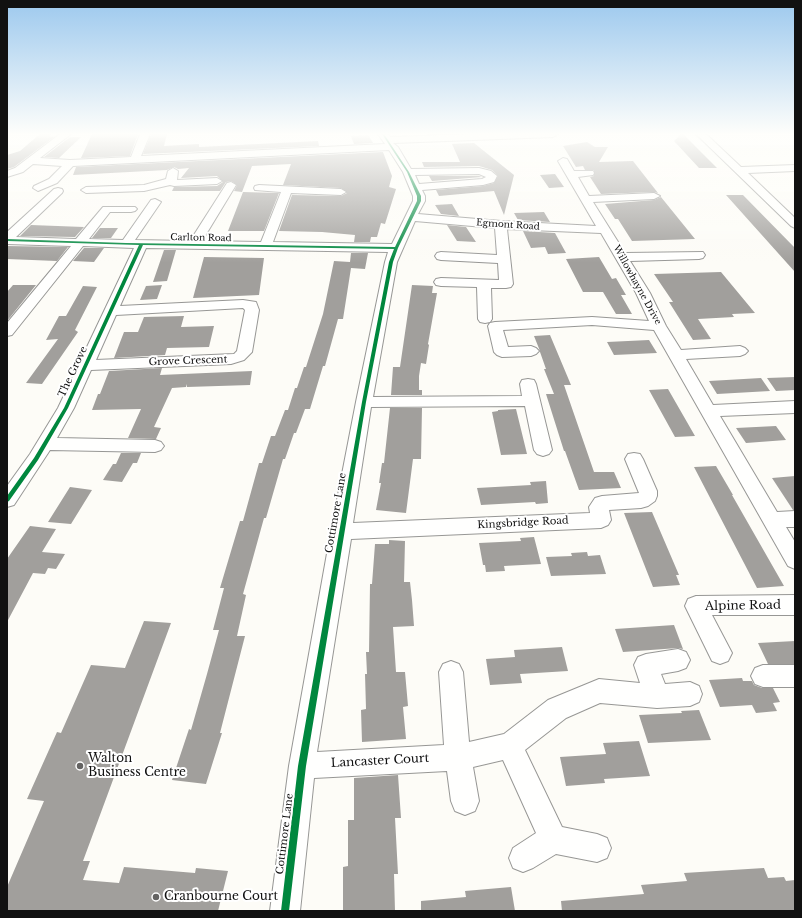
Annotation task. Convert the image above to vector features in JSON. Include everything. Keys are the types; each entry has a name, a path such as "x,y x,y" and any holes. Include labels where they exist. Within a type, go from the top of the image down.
{"street":[{"path":"38,188 53,181 57,177"},
{"path":"171,177 172,182"},
{"name":"Cottimore Lane","path":"285,911 302,766 364,402 391,262 396,248 419,201 416,187 411,177"},
{"path":"416,187 483,182 490,180 492,177"},
{"name":"Willowhayne Drive","path":"573,177 643,293 675,355 773,520 795,560"},
{"path":"746,177 795,224"},
{"path":"86,190 144,188 172,182 218,181"},
{"path":"192,246 231,185"},
{"path":"260,188 341,192"},
{"path":"266,246 287,190"},
{"path":"7,239 58,191"},
{"path":"587,199 654,196"},
{"name":"The Grove","path":"7,500 45,444 66,408 111,311 134,245 155,202"},
{"path":"7,332 107,209 131,209"},
{"name":"Egmont Road","path":"411,217 501,225 606,230"},
{"path":"441,282 506,284 501,225"},
{"name":"Carlton Road","path":"7,239 134,245 396,248"},
{"path":"622,257 699,255"},
{"path":"441,256 504,259"},
{"path":"484,284 485,319"},
{"name":"Grove Crescent","path":"86,365 232,359 239,357 244,352 252,310 251,306 243,304 111,311"},
{"path":"531,351 502,352 495,326 592,321 659,326"},
{"path":"675,355 740,351"},
{"path":"528,384 543,450"},
{"path":"364,402 531,401"},
{"path":"708,411 795,407"},
{"path":"45,444 155,446"},
{"name":"Kingsbridge Road","path":"341,531 601,520 599,507 602,503 642,501 648,496 648,491 634,459"},
{"path":"773,520 795,519"},
{"name":"Alpine Road","path":"720,653 696,606 795,605"},
{"path":"657,696 646,665 678,660"},
{"path":"451,672 458,757 465,801"},
{"path":"762,676 795,676"},
{"name":"Lancaster Court","path":"302,766 458,757 510,746 557,709 599,691 657,696 690,694"},
{"path":"510,746 554,839"},
{"path":"522,858 554,839 597,848"}],"building":[{"path":"182,177 202,177 181,178"},
{"path":"218,177 248,177 242,192 234,191 237,185 231,181 226,182 220,191 172,191 174,187 217,186 223,182"},
{"path":"286,177 392,177 389,187 396,189 385,224 381,223 377,237 371,237 370,242 354,242 355,235 322,232 279,231 292,195 341,196 347,193 341,188 283,185"},
{"path":"430,177 482,177 432,181"},
{"path":"498,177 514,177 504,215 494,191 439,196 436,190 483,186 494,183"},
{"path":"541,177 557,177 564,187 549,188"},
{"path":"590,177 645,177 658,193 601,194"},
{"path":"243,192 279,193 264,231 228,231"},
{"path":"726,195 743,195 795,248 795,272"},
{"path":"661,197 695,239 632,241 618,219 615,219 605,204 654,200"},
{"path":"452,204 459,216 441,214 435,205"},
{"path":"544,212 550,222 518,220 514,213"},
{"path":"31,225 84,227 75,237 20,236"},
{"path":"447,225 466,227 476,242 457,241"},
{"path":"100,228 118,228 111,238 92,238"},
{"path":"523,231 555,233 566,253 548,254 545,247 531,248"},
{"path":"7,246 68,247 57,261 7,259"},
{"path":"84,248 104,248 94,262 73,261"},
{"path":"164,250 176,250 167,281 153,282"},
{"path":"351,253 368,253 365,269 351,268 343,319 338,319 325,366 323,366 310,409 305,409 296,433 294,433 285,459 283,459 266,518 264,518 243,594 246,595 237,636 245,636 220,733 222,733 206,784 172,780 189,729 191,730 207,674 219,630 213,630 224,588 220,588 240,521 243,521 259,463 262,463 271,436 275,436 285,410 288,410 295,388 297,388 304,367 306,367 323,314 334,261 350,262"},
{"path":"204,257 264,258 259,295 193,298"},
{"path":"599,257 612,279 616,278 626,295 621,295 632,314 616,314 603,292 583,292 566,259"},
{"path":"721,272 755,313 732,314 734,317 698,319 711,339 693,340 669,302 673,302 654,274"},
{"path":"13,285 36,285 7,321 7,292"},
{"path":"162,285 157,299 140,300 146,286"},
{"path":"412,285 433,286 432,293 437,293 426,364 421,363 419,376 419,390 422,390 422,395 391,395 393,367 400,367"},
{"path":"83,286 97,287 75,330 78,332 42,384 26,383 58,339 46,340 59,316 66,316"},
{"path":"184,316 181,327 214,326 209,347 167,348 165,355 114,358 124,332 138,332 144,317"},
{"path":"550,335 571,385 564,385 594,472 614,472 621,488 579,490 564,451 546,394 554,394 544,369 546,369 534,336"},
{"path":"649,340 657,353 614,355 607,342"},
{"path":"162,368 160,375 252,371 250,385 187,387 187,384 186,387 172,388 154,427 161,428 156,439 128,438 141,409 92,410 109,371"},
{"path":"795,377 795,390 776,391 767,378"},
{"path":"761,378 770,391 717,394 709,381"},
{"path":"668,389 695,436 675,437 649,390"},
{"path":"390,408 422,408 421,459 413,459 406,513 376,510 381,483 379,483 382,463 384,463"},
{"path":"516,409 527,454 501,455 492,412 498,410"},
{"path":"776,426 786,440 746,443 736,428"},
{"path":"121,453 141,453 137,463 133,463 122,482 103,480 113,464 116,464"},
{"path":"716,466 784,586 757,588 694,467"},
{"path":"795,476 795,510 793,510 772,478"},
{"path":"546,481 548,503 536,504 535,502 481,505 477,488 531,485 530,482"},
{"path":"70,487 92,490 71,524 48,522"},
{"path":"652,512 679,575 676,575 680,585 653,587 624,513"},
{"path":"30,526 56,529 42,552 65,554 56,569 48,568 45,574 33,573 7,622 7,559"},
{"path":"534,537 541,564 504,566 505,571 486,572 485,565 483,565 479,543 521,541 520,538"},
{"path":"389,540 405,541 404,582 410,582 412,600 414,626 393,627 396,672 405,672 408,706 403,707 406,739 362,742 361,710 366,709 366,652 369,652 370,584 372,584 375,544 389,544"},
{"path":"587,552 588,556 600,555 606,574 551,576 546,557 572,556 571,553"},
{"name":"Walton Business Centre","path":"144,621 171,623 83,861 90,861 83,880 119,883 124,867 195,873 196,868 228,871 218,911 7,911 7,887 44,801 27,799 57,732 61,733 91,665 125,668"},
{"path":"674,625 683,649 678,648 623,652 615,629"},
{"path":"795,641 795,664 768,664 758,643"},
{"path":"562,647 568,671 520,674 522,683 490,685 486,659 515,657 514,650"},
{"path":"742,678 743,681 752,681 754,685 762,688 773,688 780,702 773,703 777,711 756,713 752,705 720,707 709,680"},
{"path":"699,710 711,740 648,743 639,715 682,713 681,711"},
{"path":"639,741 650,776 604,779 605,783 566,786 560,757 606,754 603,743"},
{"path":"398,775 401,818 395,818 398,874 394,874 395,911 343,911 343,867 348,866 348,820 354,820 354,778"},
{"path":"764,868 768,878 784,877 786,881 795,880 795,911 562,911 561,901 644,894 641,885 687,881 684,873"},
{"path":"511,887 515,911 421,911 421,901 466,897 465,891"}],"cycle path":[{"path":"285,911 302,766 364,402 391,262 396,248 419,201 419,196 410,177"},
{"path":"7,240 126,244 396,248"},
{"path":"7,500 36,459 66,408 141,245"}],"place":[{"name":"Walton Business Centre","path":"80,766"},
{"name":"Cranbourne Court","path":"156,897"}]}
